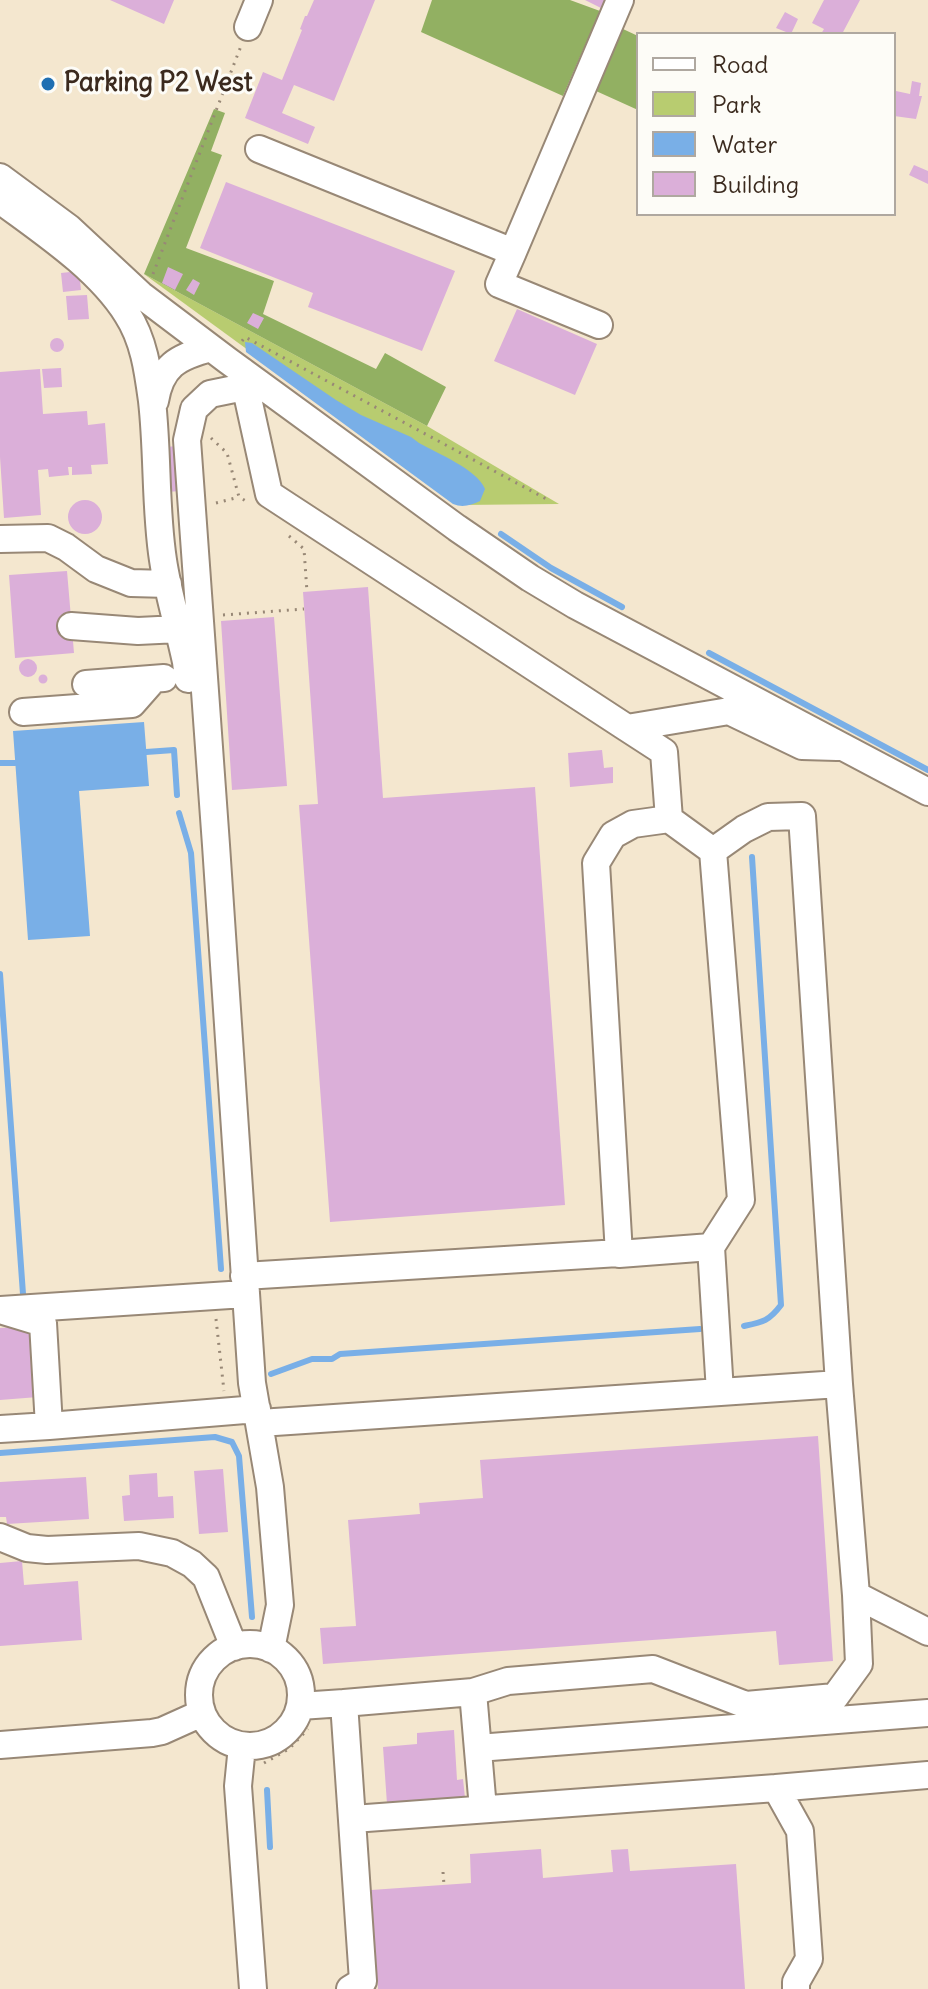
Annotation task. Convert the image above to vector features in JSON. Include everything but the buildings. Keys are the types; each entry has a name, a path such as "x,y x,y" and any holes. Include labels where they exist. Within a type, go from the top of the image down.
{"lane":[{"path":"248,27 259,0"},
{"path":"599,325 499,284 620,0"},
{"path":"259,149 513,252"},
{"path":"0,177 69,228 141,295 237,370 530,578 575,605 928,792"},
{"path":"0,200 93,272 129,317 141,343 153,411 163,560 188,676 194,758 204,817 216,845"},
{"path":"153,411 162,375 178,360 237,370"},
{"path":"237,370 269,494 664,752 669,819"},
{"path":"237,370 194,409 187,440 252,1383 270,1487 280,1605 271,1649"},
{"path":"0,539 48,538 96,569 131,583 168,584"},
{"path":"71,626 138,631 179,629"},
{"path":"86,684 188,676"},
{"path":"23,712 132,704 154,679"},
{"path":"627,728 729,711 802,746 844,747"},
{"path":"306,1714 295,1672 285,1658 259,1645 246,1644 219,1654 208,1666 201,1681 199,1697 202,1713 209,1725 229,1742 258,1746 272,1741 306,1714 344,1703 473,1692 508,1681 653,1669 746,1705 835,1697 859,1664 802,816 768,817 744,829 713,851"},
{"path":"619,1253 596,863 613,835 633,824 669,819 713,851 741,1200 711,1247 720,1392"},
{"path":"0,1310 245,1285 711,1247"},
{"path":"0,1310 43,1323 49,1426"},
{"path":"0,1429 839,1384"},
{"path":"0,1537 27,1548 47,1550 139,1546 172,1553 192,1564 206,1577 234,1647"},
{"path":"856,1595 928,1632"},
{"path":"473,1692 483,1809"},
{"path":"344,1703 363,1981 350,1989"},
{"path":"0,1745 152,1733 202,1713"},
{"path":"478,1748 928,1713"},
{"path":"242,1746 238,1786 253,1989"},
{"path":"353,1819 928,1775"},
{"path":"776,1788 800,1831 809,1959 796,1982 796,1989"}],"path":[{"path":"149,285 248,27"},
{"path":"237,370 245,337 550,501"},
{"path":"223,615 304,609"},
{"path":"215,1311 225,1395"},
{"path":"261,1766 289,1749 306,1714"},
{"path":"443,1872 444,1885"}],"green space":[{"path":"432,0 570,0 600,11 563,96 421,32"},
{"path":"623,29 636,35 636,109 596,91"},
{"path":"214,109 225,113 211,151 222,155 186,248 274,281 263,314 376,369 385,353 446,387 427,426 144,274"},
{"path":"144,274 427,426 559,504 460,505"}],"water":[{"path":"245,342 252,343 361,415 411,437 466,469 485,489 480,501 467,506 453,504 246,352"},
{"path":"144,722 149,786 79,791 90,936 28,940 13,731"}],"waterway":[{"path":"501,534 551,568 622,607"},
{"path":"709,653 928,770"},
{"path":"146,752 174,750 177,795"},
{"path":"0,763 15,763"},
{"path":"179,813 191,853 221,1269"},
{"path":"744,1326 765,1320 781,1305 752,857"},
{"path":"0,974 23,1294"},
{"path":"271,1374 312,1359 332,1359 340,1354 700,1329"},
{"path":"0,1453 215,1437 232,1442 239,1456 252,1617"},
{"path":"267,1790 270,1847"}],"place":[{"name":"Parking P2 West","path":"48,84"}]}
